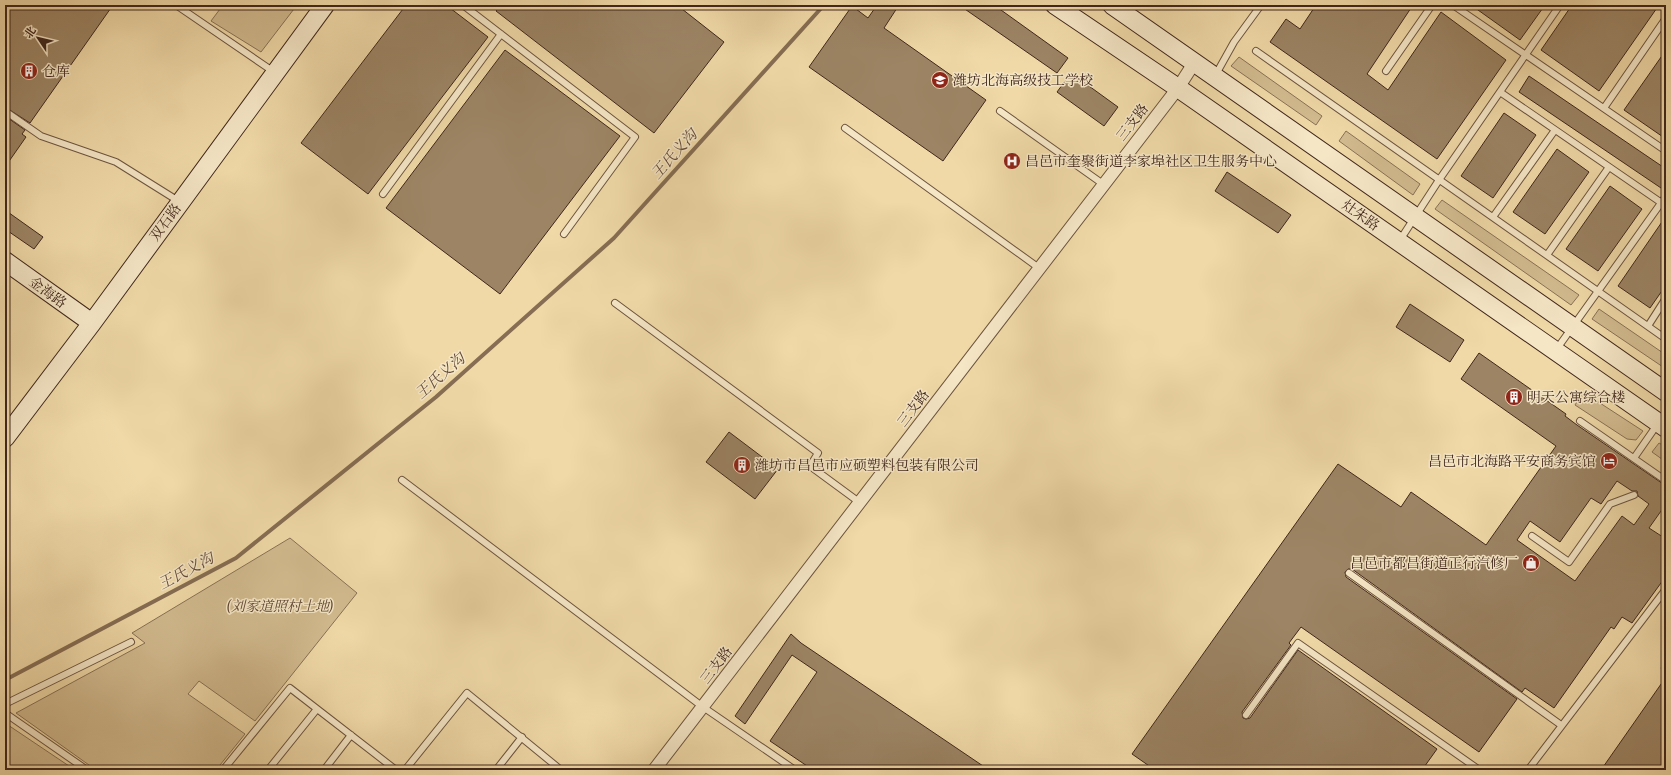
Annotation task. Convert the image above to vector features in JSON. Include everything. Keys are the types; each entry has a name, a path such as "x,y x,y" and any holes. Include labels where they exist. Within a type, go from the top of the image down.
{"main road":[{"name":"双石路","path":"5,438 92,323 325,5"},
{"name":"灶朱路","path":"1055,5 1178,88 1556,351 1664,421"},
{"name":"灶朱路","path":"1112,5 1194,64 1666,392"},
{"name":"金海路","path":"5,261 92,323"}],"street":[{"name":"三支路","path":"654,770 1178,88 1194,64"}],"lane":[{"path":"176,5 275,73"},
{"path":"463,5 635,137 564,234"},
{"path":"1214,77 1234,42 1261,5"},
{"path":"1386,71 1432,5"},
{"path":"1453,5 1666,151"},
{"path":"1399,241 1439,180 1560,5"},
{"path":"1604,108 1666,18"},
{"path":"383,194 501,34"},
{"path":"1256,51 1666,339"},
{"path":"1500,92 1666,206"},
{"path":"5,111 41,136 116,162 180,202"},
{"path":"1000,111 1103,184"},
{"path":"845,128 1039,268"},
{"path":"1493,218 1555,130"},
{"path":"1547,255 1609,167"},
{"path":"1556,351 1666,196"},
{"path":"1648,326 1666,298"},
{"path":"615,303 818,453 810,466 859,502"},
{"path":"1580,420 1662,478"},
{"path":"1634,458 1664,421"},
{"path":"402,480 702,707 795,770"},
{"path":"1532,536 1569,562 1610,504 1634,495"},
{"path":"1349,573 1561,725"},
{"path":"1528,770 1666,589"},
{"path":"5,704 131,642"},
{"path":"1246,715 1298,643 1478,770"},
{"path":"223,770 290,688 396,770"},
{"path":"405,770 467,693 561,770"},
{"path":"268,770 317,709"},
{"path":"5,713 87,770"},
{"path":"324,770 351,735"},
{"path":"496,770 522,738"}],"green space":[{"path":"223,5 297,5 261,52 211,21"},
{"path":"1239,57 1322,116 1316,125 1231,66"},
{"path":"1346,131 1420,184 1413,195 1339,141"},
{"path":"1442,200 1579,295 1571,305 1435,209"},
{"path":"1599,309 1666,355 1666,369 1592,319"},
{"path":"1583,392 1643,431 1636,440 1627,439 1575,405"},
{"path":"1659,443 1666,447 1666,462 1652,452"},
{"name":"(刘家道照村土地)","path":"290,538 357,593 255,721 199,681 188,694 245,734 216,770 96,770 16,713 145,643 132,633"},
{"path":"5,723 75,770 5,770"}],"building":[{"path":"5,5 113,5 30,123 5,107"},
{"path":"406,5 446,5 488,37 368,194 301,143"},
{"path":"501,5 677,5 724,42 654,133 496,11"},
{"path":"877,5 899,5 884,28 986,100 943,161 809,67 852,6 868,18"},
{"path":"959,5 994,5 1068,58 1057,73"},
{"path":"1316,5 1413,5 1367,74 1388,90 1441,12 1506,60 1437,159 1270,42 1286,19 1300,29"},
{"path":"1471,5 1545,5 1520,40"},
{"path":"1572,5 1659,5 1599,91 1541,50"},
{"path":"505,50 620,136 500,294 386,208"},
{"path":"1666,50 1666,139 1624,110"},
{"path":"1071,73 1118,107 1104,126 1057,92"},
{"path":"1529,76 1666,169 1666,180 1661,188 1519,92"},
{"path":"1504,113 1536,135 1493,198 1461,176"},
{"path":"5,116 25,130 22,134 26,137 5,167"},
{"path":"1557,149 1589,172 1545,234 1513,212"},
{"path":"1227,172 1291,215 1278,233 1215,191"},
{"path":"1610,186 1642,209 1598,271 1566,249"},
{"path":"5,210 43,237 34,249 5,229"},
{"path":"1666,216 1666,285 1650,308 1618,286"},
{"path":"1410,304 1464,340 1450,362 1396,327"},
{"path":"1479,353 1566,414 1565,416 1577,425 1666,486 1666,504 1649,528 1666,539 1666,576 1632,623 1622,617 1614,629 1611,627 1554,708 1525,688 1522,692 1352,569 1348,569 1345,572 1346,577 1517,699 1479,752 1301,627 1289,643 1291,645 1242,712 1243,718 1250,718 1298,650 1437,749 1422,770 1155,770 1132,754 1338,464 1401,507 1411,492 1486,545 1556,446 1461,379","holes":["1617,481 1632,491 1637,491 1638,496 1649,504 1634,525 1622,516 1575,581 1517,540 1530,521 1560,542 1591,498 1601,504"]},
{"name":"潍坊市昌邑市应硕塑料包装有限公司","path":"729,432 778,469 755,499 706,462"},
{"path":"791,634 801,643 989,770 813,770 770,741 817,672 792,655 745,724 735,716"},
{"path":"1666,677 1666,770 1601,770"}],"waterway":[{"name":"王氏义沟","path":"5,680 236,558 436,397 614,238 824,5"}],"place":[{"name":"仓库","path":"29,71"},
{"name":"潍坊北海高级技工学校","path":"940,80"},
{"name":"昌邑市奎聚街道李家埠社区卫生服务中心","path":"1012,161"},
{"name":"明天公寓综合楼","path":"1514,397"},
{"name":"昌邑市北海路平安商务宾馆","path":"1609,461"},
{"name":"潍坊市昌邑市应硕塑料包装有限公司","path":"742,465"},
{"name":"昌邑市都昌街道正行汽修厂","path":"1531,563"}]}
